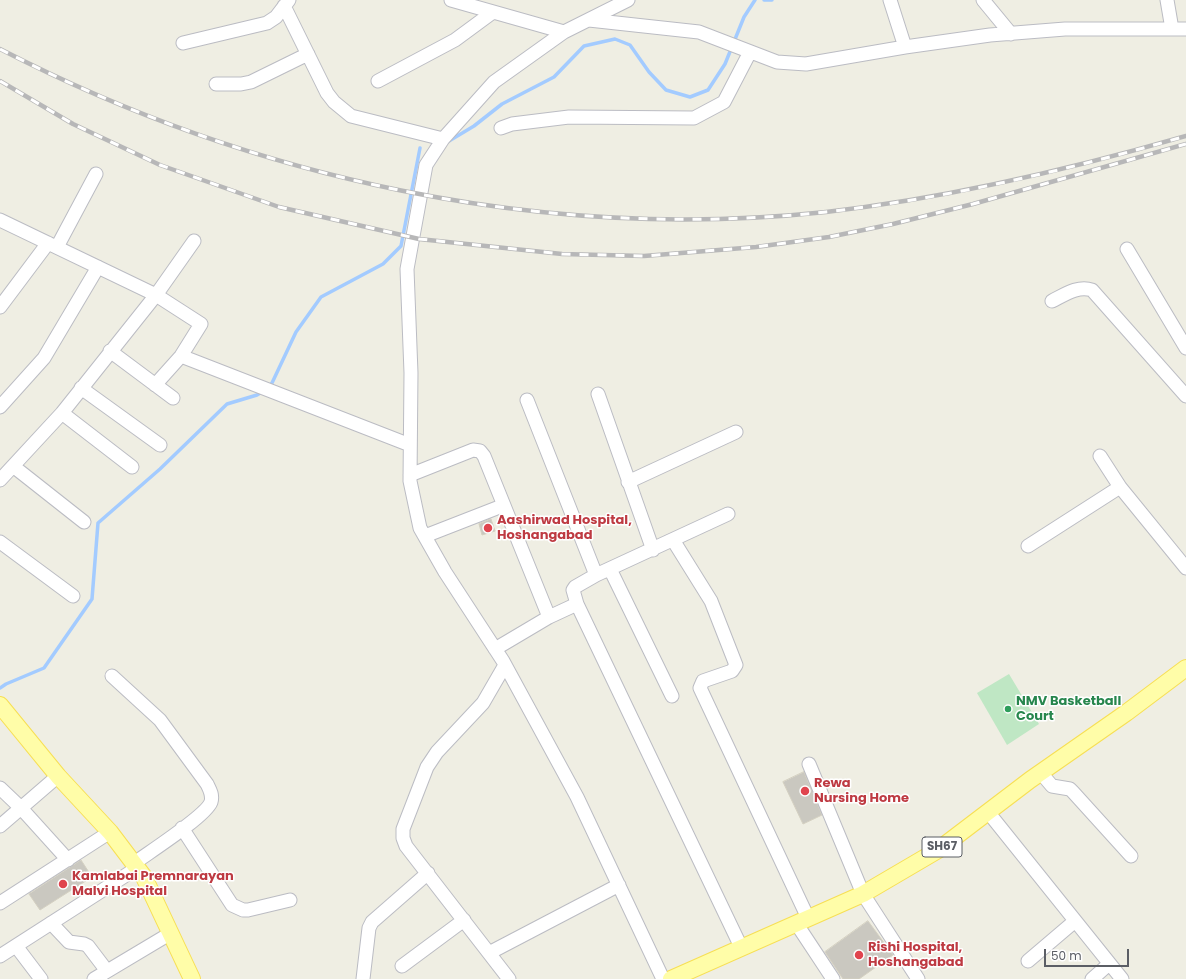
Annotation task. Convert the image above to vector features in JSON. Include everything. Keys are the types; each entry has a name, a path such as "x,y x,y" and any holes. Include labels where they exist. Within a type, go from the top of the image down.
{"main road":[{"name":"SH67","path":"680,977 741,947 864,894 938,850 1186,668"},
{"path":"1,706 58,776 110,832 144,877 192,979"}],"street":[{"path":"451,0 564,32"},
{"path":"628,0 564,32 494,82 443,139 426,165 407,269 411,373 410,475 420,528 445,572 505,665 577,797 663,979"},
{"path":"890,0 905,47"},
{"path":"983,0 1011,34"},
{"path":"1167,0 1172,29"},
{"path":"183,43 267,22 276,17 286,3"},
{"path":"286,3 308,54 327,93 334,102 351,116 443,139"},
{"path":"378,81 456,40 493,12"},
{"path":"589,20 699,32 777,62 806,64 905,47 1065,29 1186,29"},
{"path":"501,128 512,124 569,117 694,118 724,102 746,50"},
{"path":"216,84 241,84 251,82 308,54"},
{"path":"0,307 52,245 96,174"},
{"path":"0,220 156,295 201,324 181,356 156,385"},
{"path":"0,480 62,413 156,295 194,241"},
{"path":"1127,249 1186,348"},
{"path":"0,407 44,358 98,267"},
{"path":"1052,301 1080,288 1092,290 1186,396"},
{"path":"110,351 173,398"},
{"path":"181,356 410,445"},
{"path":"81,388 160,445"},
{"path":"598,394 653,550"},
{"path":"527,400 596,575"},
{"path":"62,413 132,467"},
{"path":"628,482 736,432"},
{"path":"410,475 473,450 480,451 484,456 502,506 549,617"},
{"path":"1100,456 1120,486 1186,568"},
{"path":"13,466 84,522"},
{"path":"1028,546 1120,486"},
{"path":"425,536 502,506"},
{"path":"728,514 653,550 596,575 575,587 574,594 741,947"},
{"path":"673,540 711,601 736,665 732,671 703,681 700,688 802,921 833,979"},
{"path":"0,542 73,596"},
{"path":"610,569 672,696"},
{"path":"495,649 549,617 578,604"},
{"path":"505,665 483,703 437,752 427,768 404,822 403,829 404,842 509,979"},
{"path":"0,956 135,866 207,809 212,796 210,789 160,720 112,676"},
{"path":"809,764 864,894 918,979"},
{"path":"1041,773 1052,786 1070,789 1131,856"},
{"path":"0,826 58,776"},
{"path":"0,788 21,808 68,860"},
{"path":"988,812 1122,979"},
{"path":"182,828 232,905 243,910 248,910 290,900"},
{"path":"0,903 110,832"},
{"path":"363,979 369,928 372,922 428,874"},
{"path":"489,953 619,885"},
{"path":"402,966 464,920"},
{"path":"1028,961 1075,921"},
{"path":"51,923 68,942 88,946 107,971"},
{"path":"94,979 171,933"},
{"path":"16,946 41,979"},
{"path":"1092,979 1109,964"}],"green space":[{"name":"NMV Basketball Court","path":"1009,674 1039,724 1007,745 977,693"}],"building":[{"path":"491,519 495,531 482,535 479,524"},
{"path":"804,772 822,815 803,824 783,782"},
{"path":"81,860 92,877 40,910 29,894"},
{"path":"868,921 893,955 859,979 843,979 825,952"}],"waterway":[{"path":"449,141 474,126 502,104 554,77 584,46 615,39 630,45 649,72 666,90 690,97 708,90 725,64 744,17 755,0"},
{"path":"764,0 772,0"},
{"path":"269,386 272,383 296,332 321,297 383,264 401,246 420,148"},
{"path":"0,688 44,668 92,599 98,523 160,469 227,404 257,395 262,392"}],"railway":[{"path":"0,49 96,95 195,134 297,166 401,190 506,208 613,217 719,219 826,212 872,206 1008,182 1186,136"},
{"path":"0,81 73,124 160,165 279,207 419,239 562,254 644,256 756,247 829,237 893,224 973,204 1186,144"}],"place":[{"name":"Aashirwad Hospital, Hoshangabad","path":"488,528"},
{"name":"NMV Basketball Court","path":"1008,709"},
{"name":"Rewa Nursing Home","path":"805,791"},
{"name":"Kamlabai Premnarayan Malvi Hospital","path":"63,884"},
{"name":"Rishi Hospital, Hoshangabad","path":"859,955"}]}
